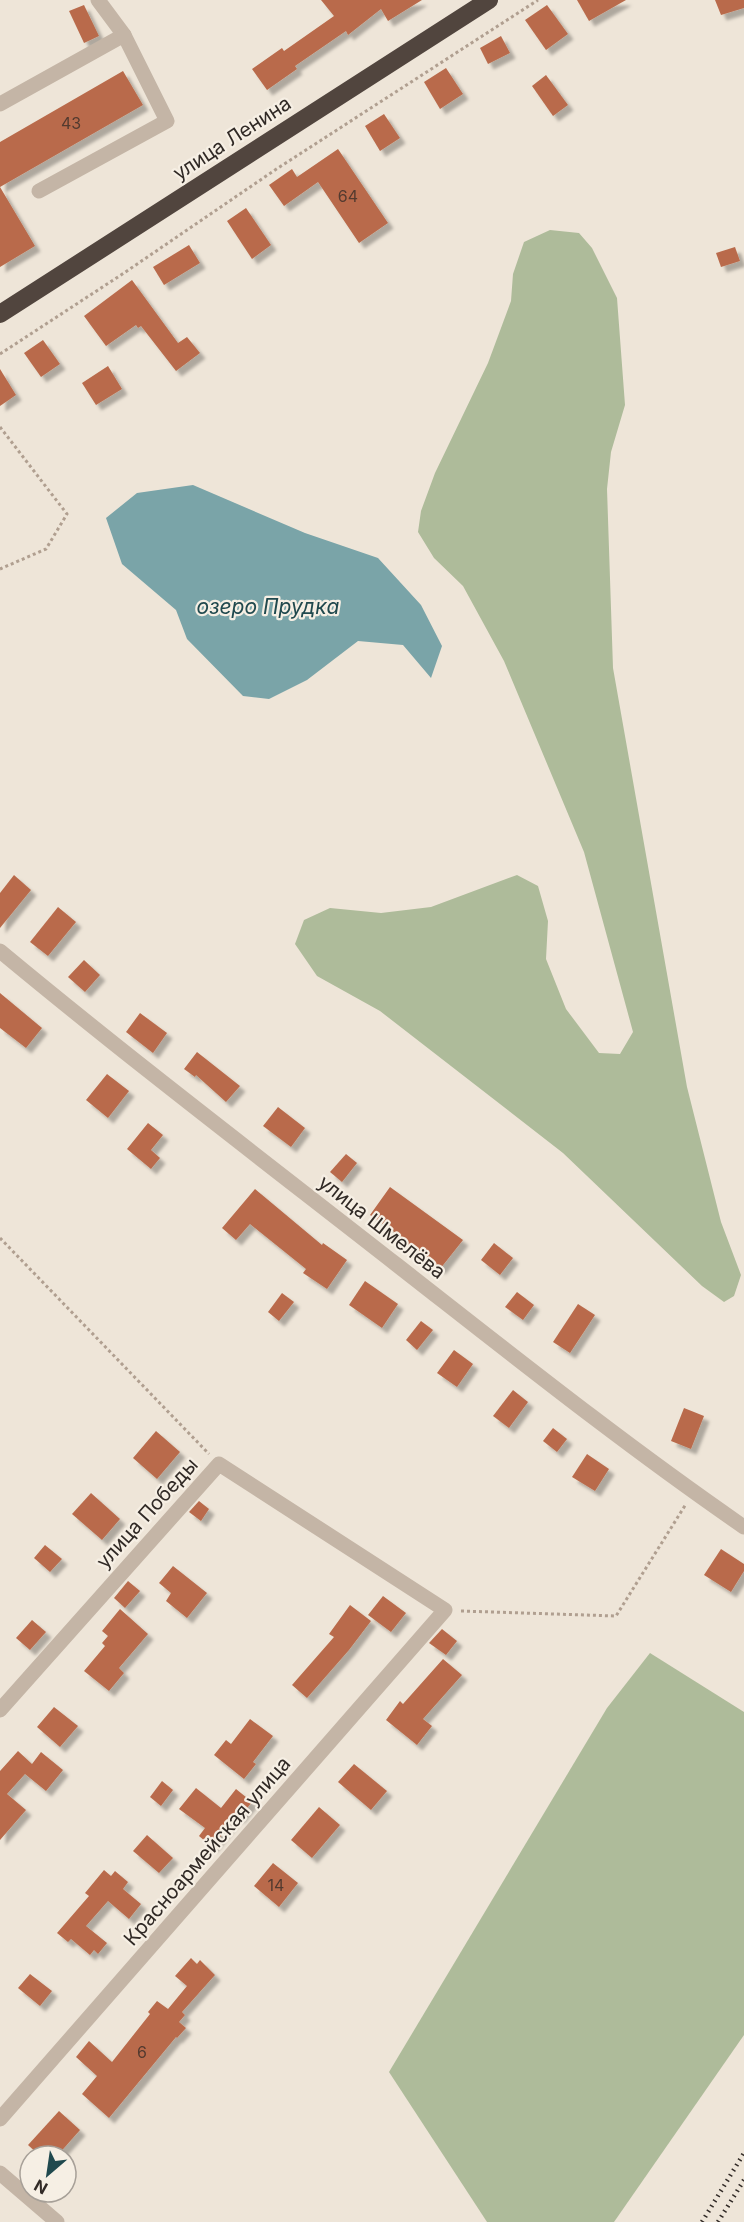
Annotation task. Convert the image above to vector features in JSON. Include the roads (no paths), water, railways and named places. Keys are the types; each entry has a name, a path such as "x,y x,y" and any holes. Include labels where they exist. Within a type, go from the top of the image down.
{"highway":[{"name":"улица Ленина","path":"0,314 489,0"}],"street":[{"path":"39,191 168,121 124,35 98,0"},
{"path":"0,104 124,35"},
{"name":"улица Шмелёва","path":"0,951 122,1051 542,1378 744,1527"},
{"name":"улица Победы","path":"0,1710 219,1464 445,1610"},
{"name":"Красноармейская улица","path":"0,2119 445,1610"},
{"path":"0,2173 57,2222"}],"water":[{"name":"озеро Прудка","path":"193,485 305,533 378,558 421,605 442,646 431,678 403,645 358,641 307,680 269,699 243,696 187,639 176,610 122,564 106,518 137,493"}],"railway":[{"path":"702,2222 744,2153"},
{"path":"718,2222 744,2180"}]}
